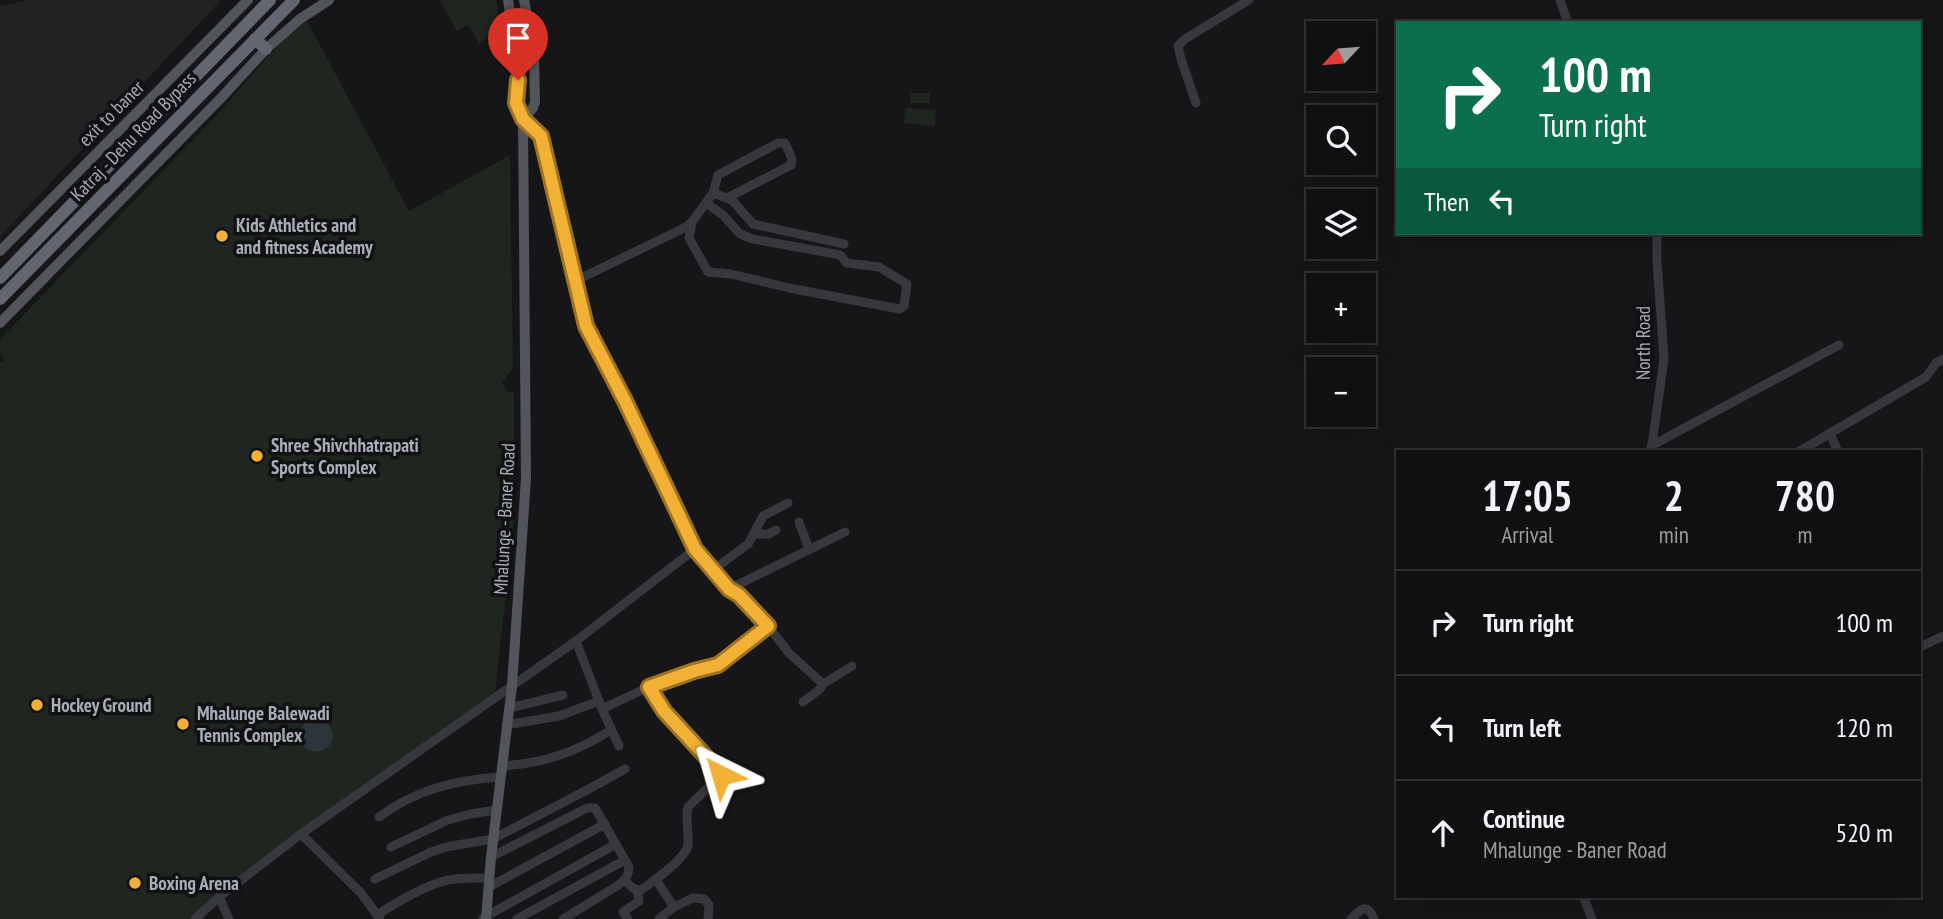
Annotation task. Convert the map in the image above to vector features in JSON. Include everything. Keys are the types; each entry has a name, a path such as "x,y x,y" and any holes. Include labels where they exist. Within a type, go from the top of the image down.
{"highway":[{"name":"Katraj - Dehu Road Bypass","path":"0,299 294,0"},
{"name":"Katraj - Dehu Road Bypass","path":"0,278 258,2"},
{"path":"255,39 266,49"}],"main road":[{"path":"0,323 214,106 266,49 300,19 329,0"},
{"name":"Mhalunge - Baner Road","path":"485,918 512,686 526,478 523,119 516,103 518,68 508,0"},
{"name":"Mhalunge - Baner Road","path":"523,119 535,102 534,54 524,0"},
{"name":"exit to baner","path":"0,251 258,2"},
{"path":"48,251 59,263"}],"street":[{"path":"1195,103 1178,46 1249,0"},
{"path":"1560,0 1567,21"},
{"path":"523,119 541,136 586,326 625,401 695,549 729,589 739,595 768,626 789,653 823,684"},
{"path":"575,281 684,228 692,222 713,193 716,179 722,171 778,143 785,143 792,159 791,165 729,197"},
{"path":"713,193 729,197 753,224 844,244"},
{"path":"692,222 690,238 708,272 731,274 900,309 904,306 907,284 879,267 847,262 840,255 753,239 740,234 723,215 706,203"},
{"name":"North Road","path":"1651,449 1664,359 1657,235"},
{"path":"1651,449 1839,345"},
{"path":"1801,450 1926,377 1936,363 1943,359"},
{"path":"1830,433 1837,450"},
{"path":"713,569 748,544 763,516 788,502"},
{"path":"799,522 809,549"},
{"path":"755,534 769,534 776,530"},
{"path":"729,589 845,531"},
{"path":"194,919 301,834 576,641 695,549"},
{"path":"506,725 559,716 600,705 718,665 768,626"},
{"path":"1921,647 1943,636"},
{"path":"576,641 618,746"},
{"path":"803,702 823,684 852,666"},
{"path":"637,890 656,880 687,849 688,807 720,778 721,774 664,711 649,687"},
{"path":"509,708 563,695"},
{"path":"379,817 413,795 442,785 560,756 611,730"},
{"path":"375,879 430,852 493,839 625,769"},
{"path":"491,857 587,808 595,808 629,867 629,873 624,880 563,919"},
{"path":"391,848 447,820 496,810"},
{"path":"301,834 361,893 379,917 399,901 442,882 453,879 489,882 605,824"},
{"path":"485,918 616,844"},
{"path":"516,919 625,860"},
{"path":"624,880 637,890 639,901 624,912 628,919"},
{"path":"656,880 674,907"},
{"path":"219,897 229,919"},
{"path":"659,919 674,907 693,898 704,899 709,905 708,919"},
{"path":"1584,898 1592,919"},
{"path":"1351,919 1360,909 1365,908 1374,919"}],"shaded area":[{"path":"28,0 221,0 0,237 0,6"},
{"path":"440,0 496,0 500,31 479,43 468,25 457,31"},
{"name":"Shree Shivchhatrapati Sports Complex","path":"307,21 409,211 510,155 513,369 502,382 506,391 514,393 514,520 495,693 195,919 0,919 0,363 4,361 0,351 0,339 216,116 284,38"},
{"path":"911,93 930,93 930,103 910,103"},
{"path":"905,108 936,110 935,126 904,123"},
{"path":"309,719 322,721 330,727 332,741 327,748 320,751 310,750 300,744 300,730"}],"place":[{"name":"Kids Athletics and and fitness Academy","path":"222,236"},
{"name":"Shree Shivchhatrapati Sports Complex","path":"257,456"},
{"name":"Hockey Ground","path":"37,705"},
{"name":"Mhalunge Balewadi Tennis Complex","path":"183,724"},
{"name":"Boxing Arena","path":"135,883"}],"route":[{"path":"518,80 516,103 523,119 541,136 586,326 625,401 695,549 729,589 739,595 768,626 718,665 649,687 664,711 721,775"}]}
